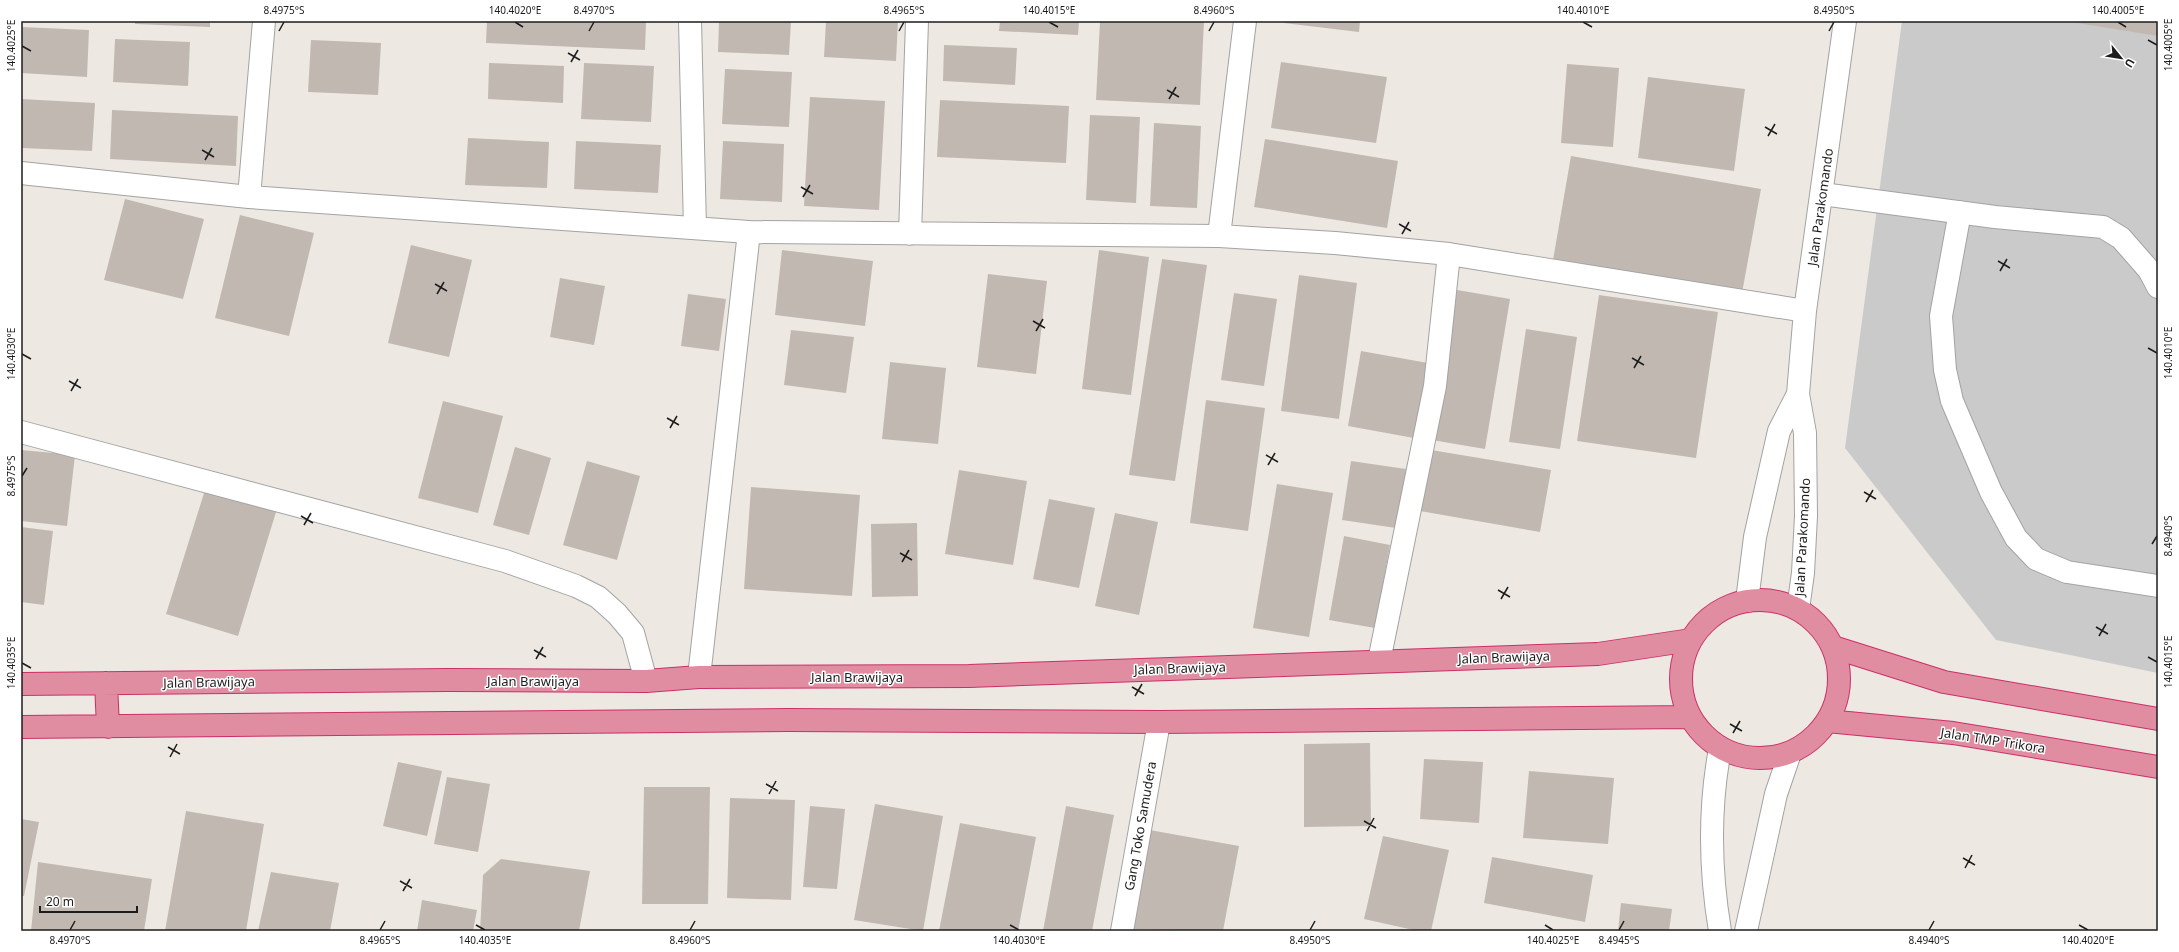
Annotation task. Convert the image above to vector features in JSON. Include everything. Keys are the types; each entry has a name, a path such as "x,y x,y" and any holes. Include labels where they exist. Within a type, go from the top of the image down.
{"highway":[{"path":"1773,600 1798,609 1818,625 1833,647 1839,672 1837,697 1827,721 1811,740 1790,753 1766,759 1743,757 1720,749 1703,735 1690,717 1681,692 1682,665 1691,640 1705,621 1725,608 1747,601 1773,600"},
{"name":"Jalan Brawijaya","path":"21,684 440,680 646,681 698,677 969,676 1598,654 1691,640"},
{"path":"1833,647 1944,682 2158,719"},
{"path":"106,683 108,727"},
{"path":"21,727 780,720 1159,722 1690,717"},
{"name":"Jalan TMP Trikora","path":"1827,721 1952,733 2158,767"}],"street":[{"path":"249,197 264,21"},
{"path":"690,21 695,228"},
{"path":"910,234 917,21"},
{"path":"1220,236 1245,21"},
{"name":"Jalan Parakomando","path":"1798,609 1803,573 1806,508 1805,433 1798,394 1805,311 1845,21"},
{"path":"21,173 249,197 749,232 1220,236 1335,243 1449,254 1805,311"},
{"path":"1822,194 1960,212 2103,227 2121,238 2149,270 2158,287"},
{"path":"1960,212 1941,316 1945,370 1952,401 1991,492 2016,538 2036,559 2067,572 2158,586"},
{"path":"698,677 749,232"},
{"path":"1380,661 1435,386 1449,254"},
{"name":"Jalan Parakomando","path":"1747,601 1755,538 1779,431 1798,394"},
{"path":"21,432 505,561 576,586 598,598 617,614 633,633 646,681"},
{"name":"Gang Toko Samudera","path":"1122,931 1159,722"},
{"path":"1720,749 1715,778 1712,841 1720,931"},
{"path":"1746,931 1776,794 1790,753"}],"shaded area":[{"path":"1902,21 2158,21 2158,673 1996,640 1845,448"}],"building":[{"path":"135,21 210,21 210,27 135,24"},
{"path":"487,21 646,21 645,50 486,43"},
{"path":"719,21 791,21 789,55 718,52"},
{"path":"826,21 898,21 896,61 824,57"},
{"path":"1000,21 1079,21 1078,35 999,31"},
{"path":"1100,21 1204,21 1200,105 1096,100"},
{"path":"1285,21 1360,21 1359,32 1284,23"},
{"path":"2158,21 2158,36 2071,22"},
{"path":"21,27 89,30 87,77 21,73"},
{"path":"115,39 190,42 188,86 113,82"},
{"path":"311,40 381,43 378,95 308,92"},
{"path":"944,45 1017,48 1015,85 943,81"},
{"path":"1281,62 1387,77 1376,143 1271,128"},
{"path":"489,63 564,66 563,103 488,99"},
{"path":"584,63 654,66 651,122 581,119"},
{"path":"1567,64 1619,68 1613,147 1561,143"},
{"path":"725,69 792,72 789,127 722,124"},
{"path":"1648,77 1745,89 1734,171 1638,158"},
{"path":"810,97 885,101 879,210 804,206"},
{"path":"21,99 95,103 92,151 21,148"},
{"path":"940,100 1069,106 1066,163 937,157"},
{"path":"112,110 238,116 236,166 110,159"},
{"path":"1090,115 1140,117 1136,203 1086,200"},
{"path":"1154,123 1201,126 1197,208 1150,206"},
{"path":"468,138 549,142 547,188 465,185"},
{"path":"1265,139 1398,161 1387,228 1254,207"},
{"path":"576,141 661,145 658,193 574,189"},
{"path":"723,141 784,144 782,202 720,199"},
{"path":"1571,156 1761,189 1742,293 1553,260"},
{"path":"125,199 204,219 183,299 104,280"},
{"path":"240,215 314,233 289,336 215,318"},
{"path":"411,245 472,260 449,357 388,343"},
{"path":"782,250 873,261 865,326 775,315"},
{"path":"1099,250 1149,257 1131,395 1082,389"},
{"path":"1162,259 1207,265 1175,481 1129,475"},
{"path":"988,274 1047,281 1036,374 977,367"},
{"path":"1299,275 1357,283 1339,419 1281,411"},
{"path":"560,278 605,286 594,345 550,337"},
{"path":"1457,290 1510,299 1485,449 1432,440"},
{"path":"1234,293 1277,299 1264,386 1221,380"},
{"path":"688,294 726,299 719,351 681,346"},
{"path":"1599,295 1718,312 1696,458 1577,441"},
{"path":"1526,329 1577,337 1560,449 1509,442"},
{"path":"791,330 854,337 846,393 784,385"},
{"path":"1361,351 1428,363 1414,438 1348,426"},
{"path":"890,362 946,368 938,444 882,439"},
{"path":"1206,400 1265,408 1248,531 1190,523"},
{"path":"443,401 503,416 478,513 418,498"},
{"path":"515,447 551,458 529,535 493,525"},
{"path":"21,450 75,455 67,526 21,521"},
{"path":"1431,450 1551,470 1540,532 1420,511"},
{"path":"587,461 640,476 617,560 563,545"},
{"path":"1351,461 1406,469 1396,528 1342,520"},
{"path":"959,470 1027,481 1013,565 945,554"},
{"path":"1277,484 1333,493 1309,637 1253,628"},
{"path":"751,487 860,495 852,596 744,589"},
{"path":"205,490 276,512 238,636 166,614"},
{"path":"1049,499 1095,508 1079,588 1033,579"},
{"path":"1115,513 1158,522 1139,615 1095,606"},
{"path":"917,523 918,596 872,597 871,524"},
{"path":"21,527 53,531 44,605 21,602"},
{"path":"1344,536 1390,545 1375,628 1329,620"},
{"path":"1370,743 1371,826 1304,827 1304,744"},
{"path":"1424,759 1483,762 1479,823 1420,819"},
{"path":"398,762 442,771 427,836 383,826"},
{"path":"1529,771 1614,778 1608,844 1523,838"},
{"path":"447,777 490,784 478,852 434,844"},
{"path":"644,787 710,787 708,904 642,904"},
{"path":"730,798 795,800 791,900 727,898"},
{"path":"875,804 943,816 923,931 854,920"},
{"path":"810,806 845,809 837,889 803,887"},
{"path":"1066,806 1114,815 1092,931 1043,931"},
{"path":"186,811 264,824 246,931 165,931"},
{"path":"21,819 39,822 24,896 21,896"},
{"path":"960,823 1036,837 1018,931 939,931"},
{"path":"1144,829 1239,846 1223,931 1126,929"},
{"path":"1383,836 1449,850 1431,931 1418,931 1364,919"},
{"path":"1492,857 1593,875 1585,922 1484,903"},
{"path":"501,859 590,871 579,931 480,931 483,875"},
{"path":"38,862 152,879 144,931 31,931"},
{"path":"271,872 339,883 330,931 258,931"},
{"path":"422,900 477,910 473,931 417,931"},
{"path":"1621,903 1672,909 1669,931 1618,931"}]}
